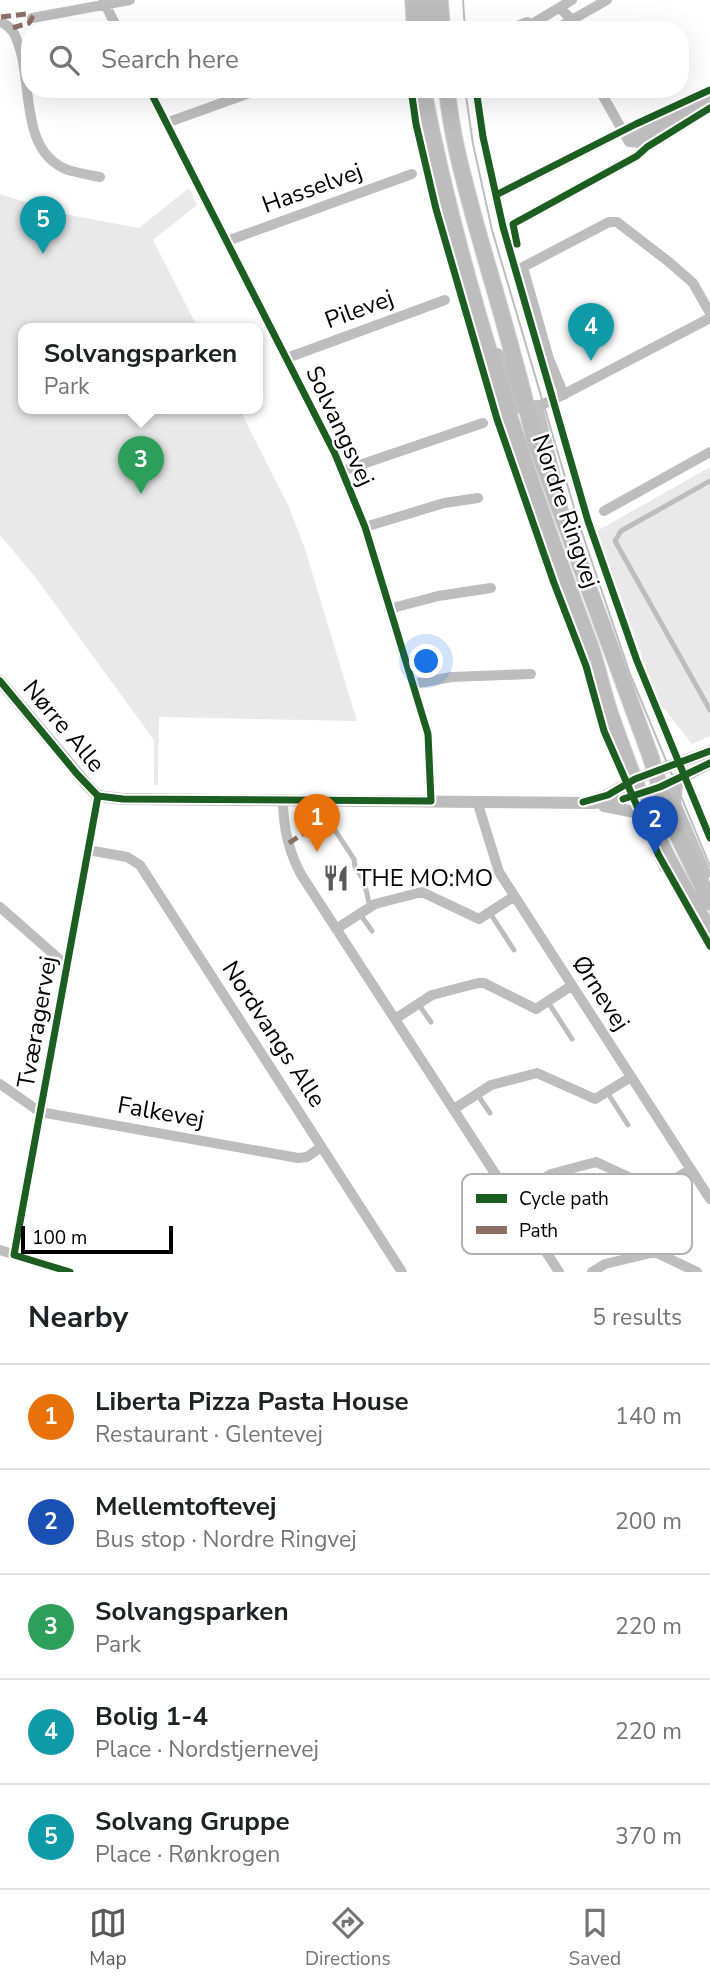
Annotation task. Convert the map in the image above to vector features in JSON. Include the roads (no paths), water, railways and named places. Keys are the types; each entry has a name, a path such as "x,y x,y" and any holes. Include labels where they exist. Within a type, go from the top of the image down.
{"main road":[{"path":"413,0 414,21"},
{"path":"427,0 428,21"},
{"path":"440,0 441,21"},
{"name":"Nordre Ringvej","path":"424,98 454,225 483,330 509,416 596,662 610,714 710,896"},
{"name":"Nordre Ringvej","path":"448,98 454,142 501,318 533,408 534,439 648,781 650,819 671,865 710,932"},
{"path":"458,98 475,197 474,218"},
{"path":"483,330 497,353 516,405 533,408"},
{"path":"684,776 676,783 674,804 710,896"}],"street":[{"path":"32,18 130,0"},
{"path":"538,21 572,0"},
{"path":"579,21 607,0"},
{"path":"104,3 113,21"},
{"path":"560,8 571,21"},
{"path":"559,21 560,8"},
{"path":"529,21 560,8"},
{"path":"1,21 12,28 21,52"},
{"path":"29,98 32,128 50,159 69,170 100,177"},
{"name":"Solvangsvej","path":"154,98 287,358 342,471 365,527 428,734 431,801"},
{"path":"166,123 236,98"},
{"path":"426,107 428,98"},
{"path":"604,98 629,142 636,135 710,99"},
{"name":"Hasselvej","path":"227,241 412,174"},
{"path":"509,416 564,395 710,315 693,283 617,222 609,222 523,267 550,359 564,395"},
{"name":"Pilevej","path":"287,358 445,300"},
{"path":"342,471 484,424"},
{"path":"604,511 710,452"},
{"path":"365,527 444,503 478,498"},
{"path":"389,609 438,596 491,588"},
{"path":"413,684 452,677 531,674"},
{"name":"Nørre Alle","path":"0,681 77,774 99,796"},
{"path":"583,802 648,781 710,751"},
{"path":"648,781 684,776 710,763"},
{"path":"99,796 123,799 583,802 639,813 650,819"},
{"name":"Tværagervej","path":"14,1255 99,796"},
{"path":"283,800 285,826 294,860 496,1174"},
{"name":"Ørnevej","path":"477,801 493,860 513,897 710,1199"},
{"name":"Nordvangs Alle","path":"88,850 127,857 140,865 402,1272"},
{"path":"337,929 370,907 422,892 476,918 490,913 513,897"},
{"path":"0,907 67,966"},
{"path":"395,1019 432,995 480,983 535,1009 571,986"},
{"path":"454,1109 491,1085 537,1073 595,1099 631,1077"},
{"name":"Falkevej","path":"0,1084 40,1112 299,1158 307,1157 321,1147"},
{"path":"551,1174 596,1162 622,1174"},
{"path":"684,1174 691,1169"},
{"path":"0,1250 70,1272"},
{"path":"548,1254 559,1272"},
{"path":"592,1272 605,1264 647,1254"},
{"path":"659,1254 697,1272"}],"lane":[{"path":"710,481 621,531 615,541 710,710"},
{"path":"328,800 327,818 354,859 355,867 365,882 370,907"},
{"path":"652,849 662,869 671,865"},
{"path":"490,913 514,950"},
{"path":"360,914 372,931"},
{"path":"548,1002 572,1039"},
{"path":"418,1004 431,1023"},
{"path":"607,1093 628,1125"},
{"path":"477,1094 489,1113"}],"tram line":[{"path":"463,0 464,21"},
{"path":"466,98 473,144 492,230 578,521 630,674 710,866"}],"place":[{"name":"Solvang Gruppe","path":"43,254"},
{"name":"Bolig 1-4","path":"591,361"},
{"name":"Solvangsparken","path":"141,494"},
{"name":"Liberta Pizza Pasta House","path":"317,852"},
{"name":"Mellemtoftevej","path":"655,854"},
{"name":"THE MO:MO","path":"336,878"}]}
